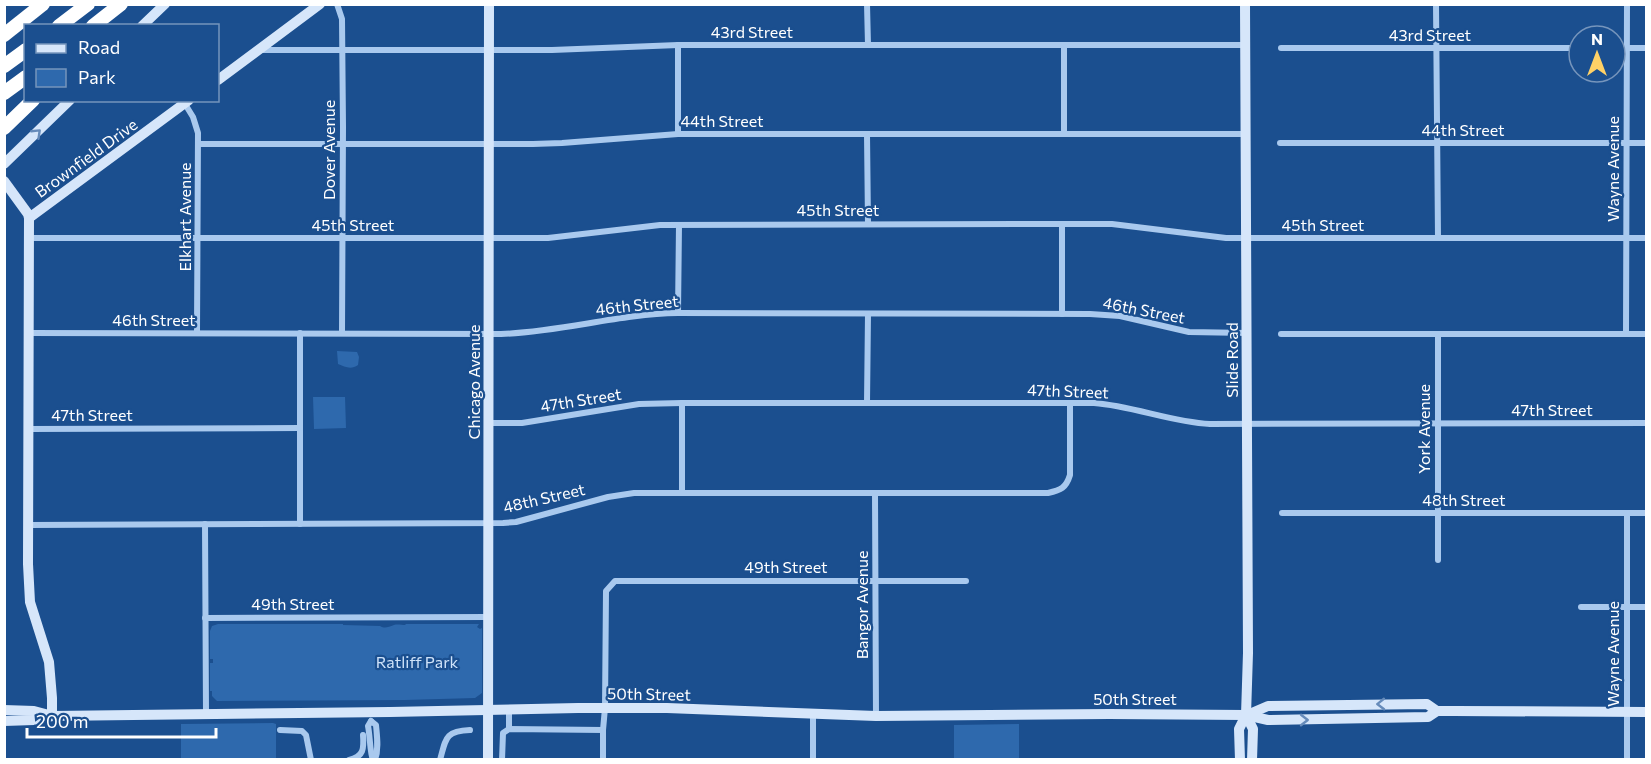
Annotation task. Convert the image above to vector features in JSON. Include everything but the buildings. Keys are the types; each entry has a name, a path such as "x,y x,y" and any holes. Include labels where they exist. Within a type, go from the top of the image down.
{"highway":[{"path":"4,35 43,4"},
{"path":"62,24 88,4"},
{"path":"96,24 121,4"},
{"path":"111,24 130,4"},
{"path":"4,66 24,51"},
{"path":"4,93 24,78"},
{"path":"4,128 31,102"}],"main road":[{"path":"144,24 165,4"},
{"path":"219,79 320,4"},
{"name":"Chicago Avenue","path":"488,759 489,4"},
{"name":"Slide Road","path":"1240,759 1239,729 1246,715 1247,134 1245,4"},
{"path":"4,164 68,102"},
{"name":"Brownfield Drive","path":"29,218 187,102"},
{"path":"4,181 29,218 30,602 49,662 52,716"},
{"name":"50th Street","path":"6,721 34,720 52,716 605,708 876,716 1246,715 1268,706 1427,704 1437,711 1647,712"},
{"name":"50th Street","path":"4,710 34,711 52,716"},
{"name":"Slide Road","path":"1246,715 1253,729 1252,759"}],"street":[{"name":"Dover Avenue","path":"337,4 342,19 342,333"},
{"path":"867,4 867,45"},
{"path":"1436,4 1438,238"},
{"name":"Wayne Avenue","path":"1627,4 1627,24"},
{"name":"43rd Street","path":"259,50 552,50 678,45 1246,45"},
{"path":"678,45 678,134"},
{"path":"1064,45 1064,134"},
{"name":"43rd Street","path":"1281,48 1567,48"},
{"path":"1627,48 1647,48"},
{"name":"Wayne Avenue","path":"1626,84 1626,334"},
{"name":"Elkhart Avenue","path":"187,102 197,124 198,144 197,333"},
{"name":"44th Street","path":"198,144 561,143 678,134 1247,134"},
{"path":"867,134 868,224"},
{"name":"44th Street","path":"1280,143 1647,143"},
{"path":"1062,224 1062,314"},
{"name":"45th Street","path":"29,238 548,238 679,225 1112,224 1226,238 1647,238"},
{"path":"678,313 679,225"},
{"name":"46th Street","path":"29,333 525,333 640,315 678,313 1107,314 1190,332 1247,333"},
{"path":"867,314 867,403"},
{"path":"300,333 300,524"},
{"path":"1281,334 1647,333"},
{"name":"York Avenue","path":"1438,334 1438,560"},
{"path":"682,403 682,493"},
{"name":"47th Street","path":"489,423 522,423 639,404 682,403 1110,404 1192,423 1647,423"},
{"name":"48th Street","path":"28,525 489,523 516,522 620,494 1048,493 1057,491 1068,484 1070,403"},
{"name":"47th Street","path":"28,429 300,428"},
{"name":"Bangor Avenue","path":"875,493 876,716"},
{"name":"48th Street","path":"1281,513 1647,513"},
{"name":"Wayne Avenue","path":"1627,513 1627,759"},
{"path":"205,524 206,713"},
{"name":"49th Street","path":"605,708 605,603 606,591 615,582 966,581"},
{"path":"1581,607 1647,607"},
{"name":"49th Street","path":"205,618 489,617"},
{"path":"603,759 605,708"},
{"path":"509,709 509,729"},
{"path":"813,714 813,759"},
{"path":"372,721 376,725 377,742 374,759 371,757 368,726 372,721"},
{"path":"502,759 503,733 509,729 603,730"},
{"path":"280,730 302,731 306,735 311,759"},
{"path":"440,759 450,734 455,730 470,730"},
{"path":"349,759 356,759 364,750 363,735"}],"green space":[{"path":"337,351 357,352 358,365 350,368 338,364"},
{"path":"313,397 345,397 346,428 314,429"},
{"name":"Ratliff Park","path":"218,624 343,624 385,628 406,624 479,624 477,627 482,628 482,693 475,698 217,701 210,691 210,663 213,663 213,659 210,659 210,631 212,626"},
{"path":"181,724 276,724 276,759 181,759"},
{"path":"1019,724 1019,759 954,759 954,725"}]}
